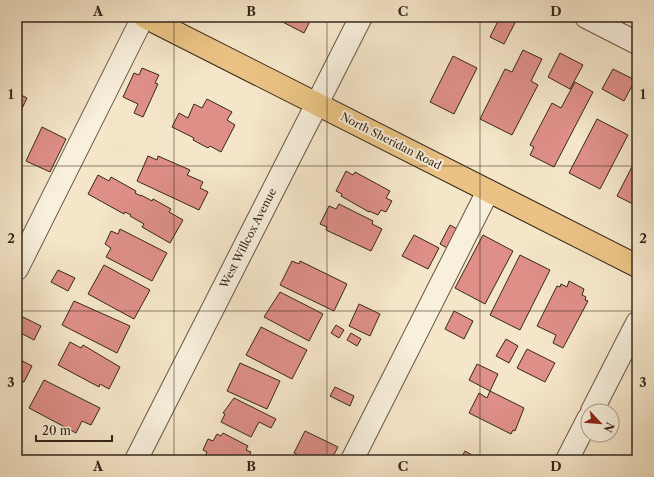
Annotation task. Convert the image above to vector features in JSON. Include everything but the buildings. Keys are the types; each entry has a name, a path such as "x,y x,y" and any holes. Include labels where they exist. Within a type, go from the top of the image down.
{"main road":[{"name":"North Sheridan Road","path":"144,17 637,266"}],"street":[{"path":"17,269 144,17"},
{"name":"West Willcox Avenue","path":"136,460 360,17"},
{"path":"586,17 637,43"},
{"path":"352,460 488,191"},
{"path":"596,403 637,323"},
{"path":"573,458 580,440"}]}
